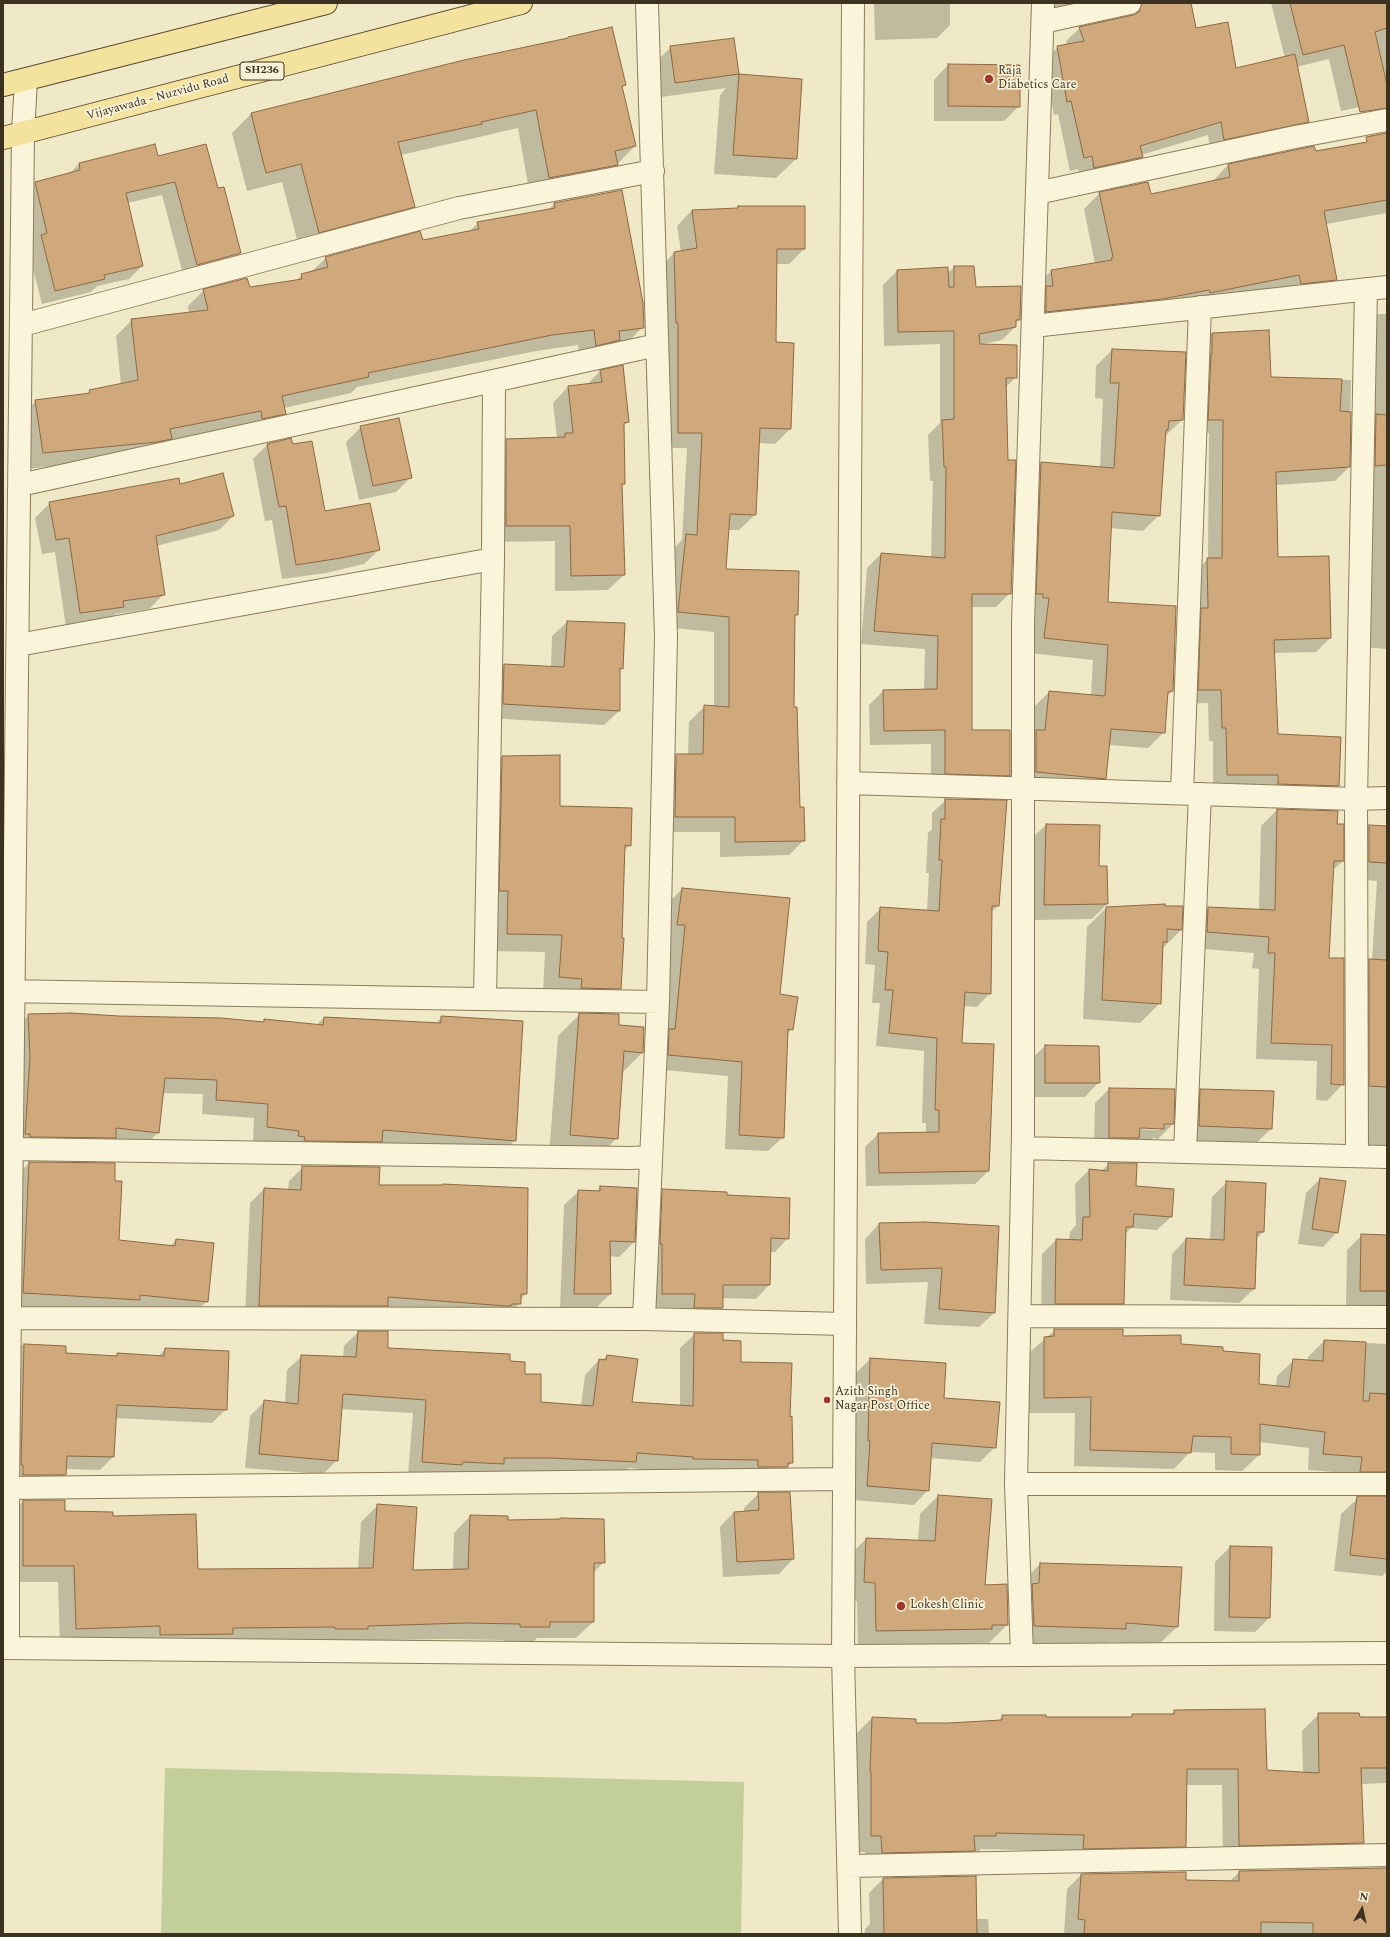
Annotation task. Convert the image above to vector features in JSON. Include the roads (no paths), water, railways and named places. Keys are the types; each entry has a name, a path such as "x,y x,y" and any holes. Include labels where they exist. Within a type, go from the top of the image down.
{"main road":[{"path":"3,85 326,3"},
{"name":"Vijayawada - Nuzvidu Road","path":"13,135 521,3"}],"street":[{"path":"644,1319 658,1002 666,637 647,3"},
{"path":"850,1934 844,1656 844,1479 853,3"},
{"path":"1022,1655 1016,1484 1023,1148 1023,623 1043,12 1130,3"},
{"path":"26,80 13,135 22,325 18,645 8,991 12,1149 6,1648 844,1656 1387,1653"},
{"path":"1037,193 1296,137 1387,120"},
{"path":"22,325 459,208 653,171"},
{"path":"1033,326 1377,288 1356,798 1357,1156"},
{"path":"1185,1152 1200,307"},
{"path":"20,485 658,344"},
{"path":"485,999 493,559 494,381"},
{"path":"18,645 493,559"},
{"path":"848,783 1387,798"},
{"path":"8,991 658,1002"},
{"path":"1023,1148 1387,1157"},
{"path":"12,1149 630,1158 650,1156"},
{"path":"1020,1316 1387,1317"},
{"path":"9,1318 644,1319 845,1324"},
{"path":"8,1488 844,1479"},
{"path":"1016,1484 1387,1484"},
{"path":"849,1866 1387,1855"}],"place":[{"name":"Raja Diabetics Care","path":"989,79"},
{"name":"Azith Singh Nagar Post Office","path":"827,1400"},
{"name":"Lokesh Clinic","path":"901,1606"}]}
